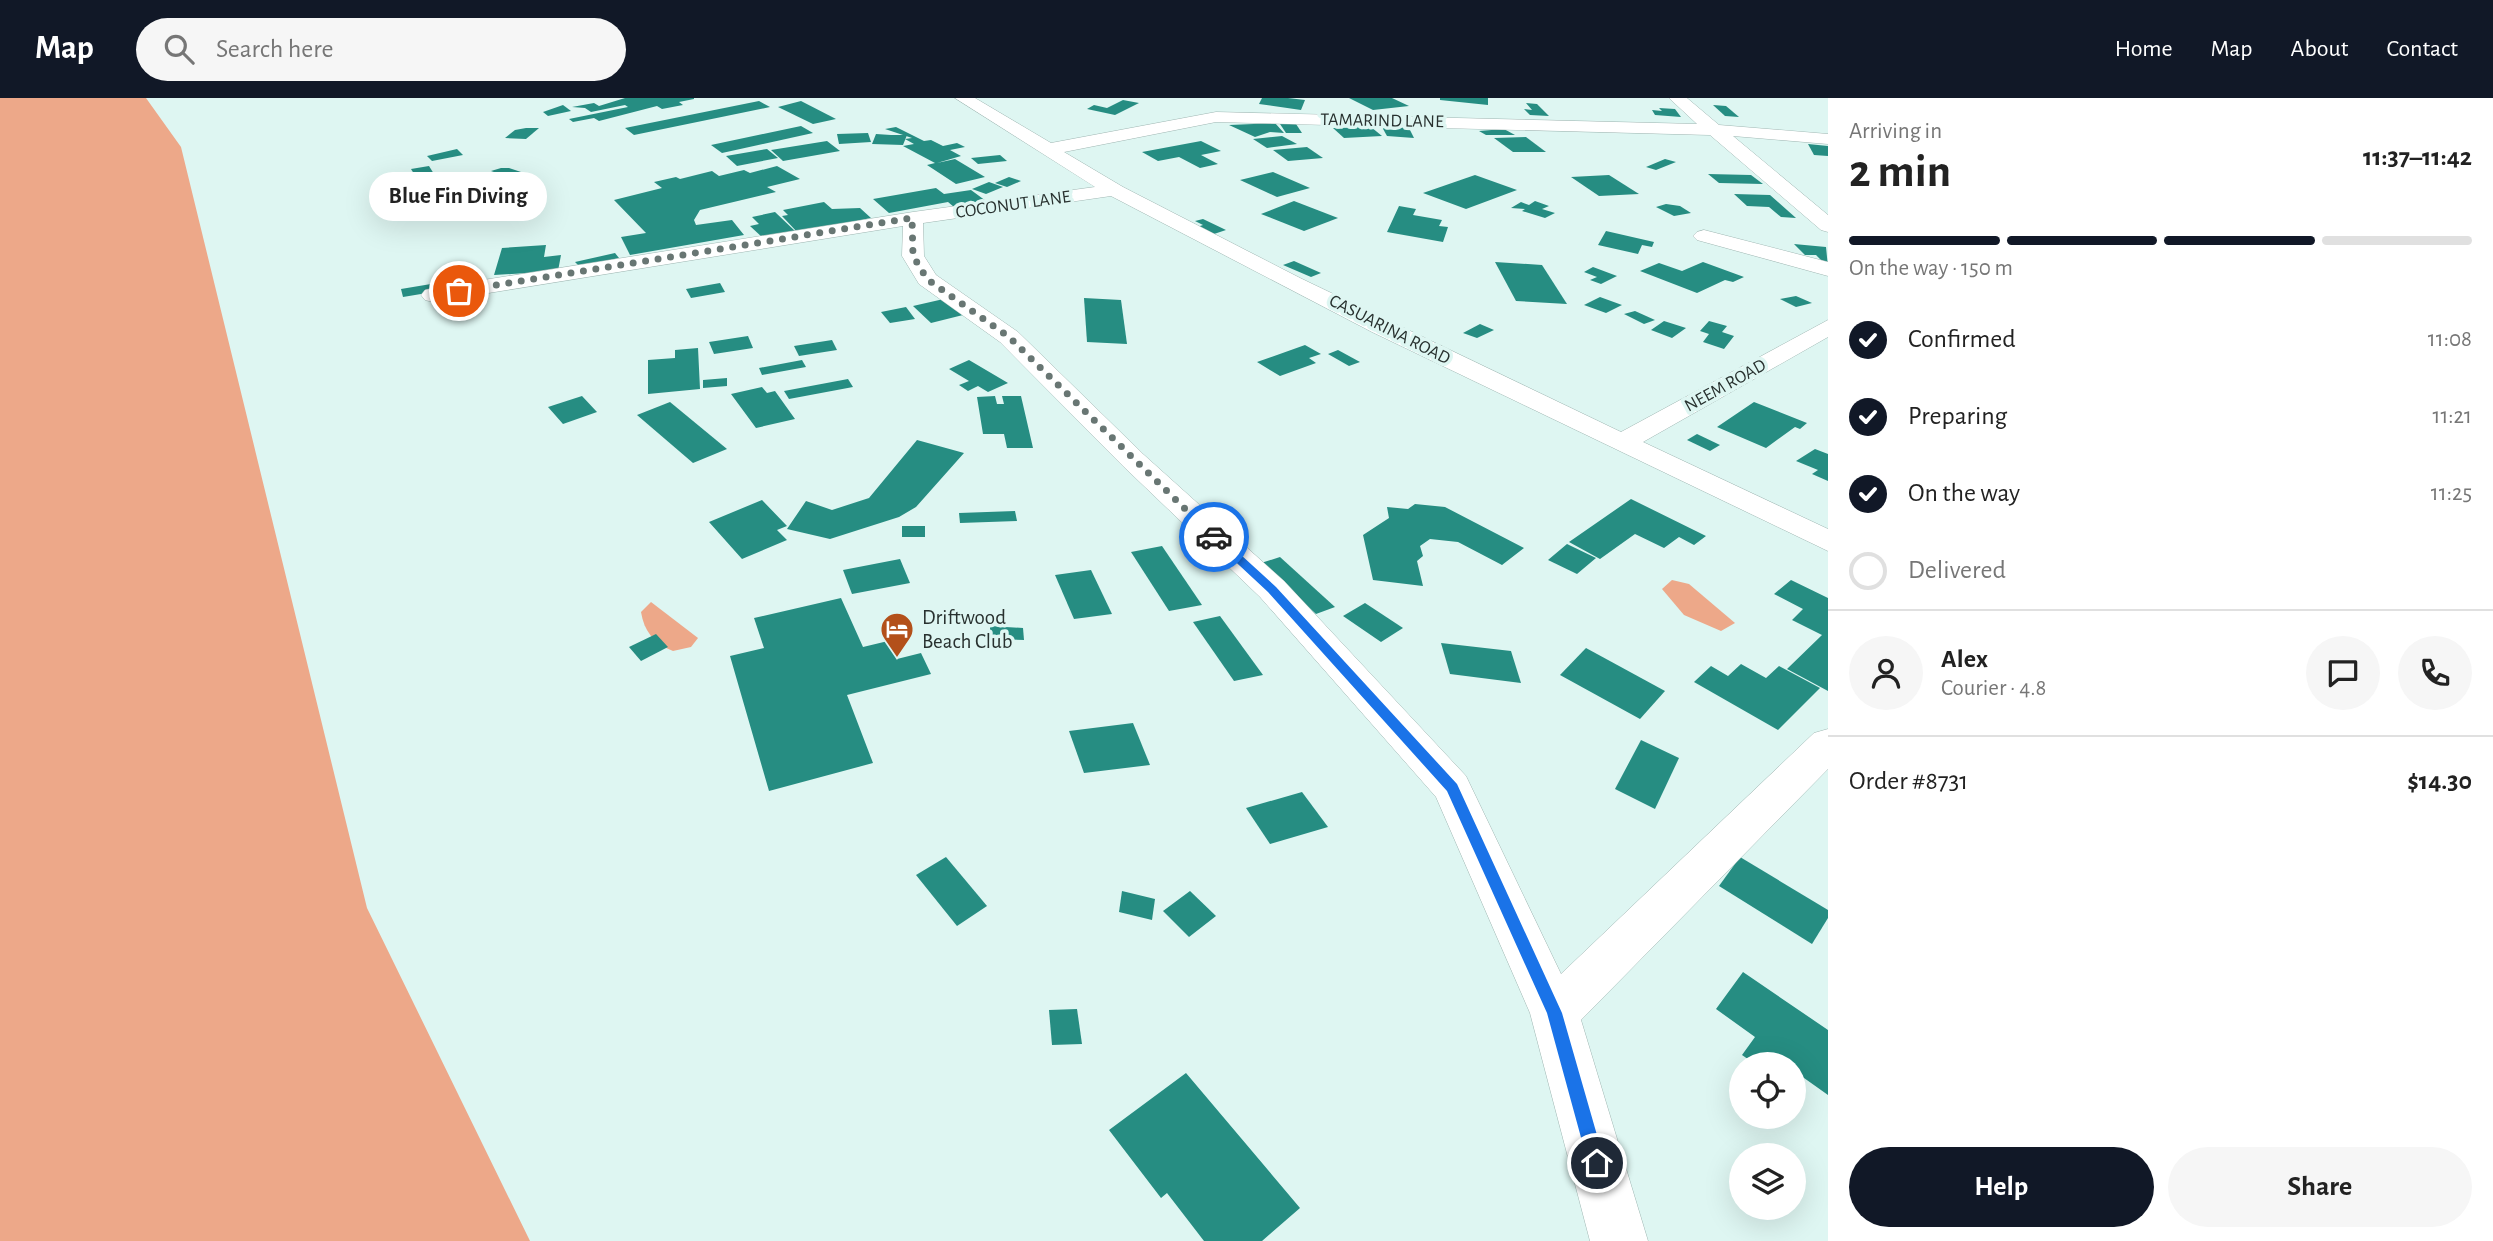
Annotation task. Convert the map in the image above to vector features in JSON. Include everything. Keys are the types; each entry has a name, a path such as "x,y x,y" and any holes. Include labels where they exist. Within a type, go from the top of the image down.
{"street":[{"name":"CASUARINA ROAD","path":"962,98 1114,190 1458,364 1828,541"},
{"path":"1198,98 1216,117"},
{"path":"1677,98 1718,130 1828,226"},
{"name":"TAMARIND LANE","path":"1050,149 1216,117 1718,130 1828,139"},
{"name":"COCONUT LANE","path":"433,295 912,218 1114,190"},
{"path":"912,218 913,256 927,279 1009,337 1133,460 1272,589 1452,788 1554,1013 1619,1241"},
{"path":"1704,236 1828,269"},
{"name":"NEEM ROAD","path":"1623,442 1828,327"},
{"path":"1554,1013 1828,744"}],"shaded area":[{"path":"0,98 146,98 181,147 367,908 530,1241 0,1241"},
{"path":"1672,580 1689,584 1735,623 1721,631 1684,615 1662,589"},
{"path":"651,602 698,638 691,647 673,651 660,645 651,636 641,612"}],"building":[{"path":"625,98 694,99 679,102 683,105 662,109 657,106 599,121 594,118 573,122 569,119 628,107 625,105 591,112 585,108 572,107 594,103 599,106"},
{"path":"1262,98 1305,100 1301,110 1259,104"},
{"path":"1349,98 1392,98 1409,106 1373,110"},
{"path":"1488,98 1488,105 1440,100"},
{"path":"1123,100 1139,103 1115,115 1087,109 1094,105 1107,108"},
{"path":"759,101 770,107 634,135 625,128"},
{"path":"801,101 836,119 813,124 778,107"},
{"path":"1526,103 1537,104 1549,116 1530,115 1524,109 1532,110"},
{"path":"563,105 571,111 548,116 543,112"},
{"path":"1713,105 1726,106 1739,117 1725,116"},
{"path":"1659,108 1675,109 1681,117 1655,115 1652,110 1662,111"},
{"path":"1275,123 1284,133 1270,132 1255,137 1229,125"},
{"path":"1280,124 1296,124 1302,133 1286,133"},
{"path":"801,126 813,133 722,153 711,145"},
{"path":"896,127 924,141 931,140 943,146 957,143 965,147 950,150 961,156 937,163 955,159 985,177 956,184 927,165 935,163 903,146 914,144 905,139 912,138 885,129"},
{"path":"1371,127 1382,136 1344,138 1333,128"},
{"path":"1382,127 1409,128 1414,138 1387,136"},
{"path":"539,128 526,139 505,138 515,130"},
{"path":"1504,129 1515,135 1486,135 1479,131"},
{"path":"868,133 871,142 839,144 837,134"},
{"path":"876,134 907,135 903,145 872,144"},
{"path":"1282,136 1297,144 1267,148 1253,139"},
{"path":"1526,137 1546,152 1513,152 1494,138"},
{"path":"827,141 840,151 783,161 771,150"},
{"path":"1201,141 1221,151 1201,155 1218,164 1200,168 1179,157 1158,161 1142,152"},
{"path":"1808,144 1828,146 1828,156 1814,155"},
{"path":"1307,147 1323,158 1288,161 1273,150"},
{"path":"457,149 463,155 432,161 427,156"},
{"path":"767,149 778,158 737,166 726,156"},
{"path":"1000,155 1007,161 978,164 971,158"},
{"path":"1665,159 1676,162 1656,170 1646,167"},
{"path":"429,166 434,174 416,177 411,169"},
{"path":"777,166 800,179 767,187 776,192 700,210 694,220 696,225 732,220 744,235 630,255 621,237 646,233 614,200 662,188 654,182 676,177 680,179 712,171 719,176 744,170 750,173"},
{"path":"501,168 521,172 508,177 491,171"},
{"path":"1273,172 1310,188 1277,197 1240,180"},
{"path":"1708,174 1751,175 1763,184 1719,183"},
{"path":"519,175 525,179 490,187 485,183"},
{"path":"1475,175 1517,190 1466,209 1423,193"},
{"path":"1609,175 1639,194 1599,196 1571,177"},
{"path":"1009,177 1021,181 1007,187 995,183"},
{"path":"989,182 1003,187 986,194 972,189"},
{"path":"936,188 944,194 971,190 986,201 954,207 948,202 889,213 873,199"},
{"path":"1734,194 1770,195 1796,218 1781,217 1769,207 1747,206"},
{"path":"1294,201 1338,218 1304,231 1261,214"},
{"path":"1535,201 1549,206 1542,209 1555,213 1545,218 1522,211 1525,209 1511,208 1521,202 1529,205"},
{"path":"824,202 832,209 860,208 871,218 798,233 782,216 788,215 783,210"},
{"path":"1666,204 1680,206 1691,213 1674,216 1656,207"},
{"path":"1399,206 1416,209 1413,215 1442,220 1439,226 1448,227 1443,242 1387,232"},
{"path":"775,212 796,232 763,238 750,226 759,224 752,217"},
{"path":"1203,219 1226,230 1211,235 1197,227 1203,225 1195,221"},
{"path":"1606,231 1654,242 1652,247 1642,245 1638,254 1598,245"},
{"path":"1794,244 1826,247 1828,267 1816,255 1805,255"},
{"path":"546,245 544,257 561,255 558,271 494,275 502,248"},
{"path":"615,253 619,258 580,267 575,262"},
{"path":"1294,261 1321,273 1311,277 1283,265"},
{"path":"1495,262 1542,265 1567,304 1516,301"},
{"path":"1703,262 1744,277 1733,282 1725,280 1697,293 1640,271 1659,263 1682,271"},
{"path":"1593,267 1617,276 1601,284 1590,280 1597,277 1584,272"},
{"path":"437,283 439,291 403,297 401,289"},
{"path":"720,283 725,292 691,298 686,289"},
{"path":"1796,296 1812,303 1796,307 1780,299"},
{"path":"1600,297 1622,305 1606,313 1584,305"},
{"path":"948,298 967,314 931,323 913,306"},
{"path":"1084,298 1121,300 1127,344 1087,342"},
{"path":"906,307 915,319 890,323 881,312"},
{"path":"1635,311 1655,320 1644,324 1624,314"},
{"path":"1664,321 1686,328 1672,338 1651,330"},
{"path":"1709,321 1727,326 1722,332 1734,336 1724,349 1703,342 1709,334 1700,331"},
{"path":"1480,324 1494,330 1477,338 1463,333"},
{"path":"748,336 753,348 714,354 709,342"},
{"path":"832,340 837,350 799,356 794,346"},
{"path":"1305,345 1321,354 1309,358 1316,363 1280,376 1257,362"},
{"path":"698,348 700,389 648,394 648,360 675,358 675,350"},
{"path":"1338,350 1360,362 1349,366 1328,354"},
{"path":"802,360 806,367 762,375 759,368"},
{"path":"969,360 1008,383 988,392 978,386 968,391 959,385 969,381 949,369"},
{"path":"727,378 727,386 703,388 703,380"},
{"path":"848,379 853,387 789,399 784,391"},
{"path":"762,387 767,393 775,391 795,419 756,428 731,394"},
{"path":"582,396 597,412 563,424 548,407"},
{"path":"995,396 997,404 1004,404 1002,396 1021,396 1033,448 1007,448 1004,434 983,434 977,397"},
{"path":"670,402 727,449 693,463 637,415"},
{"path":"1754,402 1807,423 1800,429 1795,427 1766,448 1717,427"},
{"path":"1697,434 1720,445 1710,451 1687,440"},
{"path":"917,440 964,453 916,507 899,517 830,539 787,529 806,501 832,510 869,498"},
{"path":"1815,449 1828,454 1828,481 1812,474 1818,470 1796,461"},
{"path":"1631,499 1706,536 1694,545 1679,537 1664,548 1635,534 1600,559 1569,542"},
{"path":"762,500 787,526 777,530 787,540 742,559 709,522"},
{"path":"1415,504 1445,507 1524,548 1502,565 1458,542 1430,539 1420,546 1423,556 1417,561 1423,586 1373,580 1363,535 1389,518 1387,507 1408,509"},
{"path":"1015,511 1017,521 960,523 959,513"},
{"path":"902,526 925,526 925,537 902,537"},
{"path":"1567,544 1596,558 1577,574 1548,560"},
{"path":"1162,546 1202,605 1169,611 1131,552"},
{"path":"1280,557 1335,607 1316,614 1261,563"},
{"path":"900,559 910,583 852,594 843,570"},
{"path":"1091,570 1112,614 1074,619 1055,575"},
{"path":"1791,580 1828,598 1828,691 1787,669 1822,635 1792,620 1803,609 1774,594"},
{"path":"841,598 863,647 888,641 897,659 921,653 931,674 847,695 873,763 769,791 730,656 764,648 754,618"},
{"path":"1365,603 1403,628 1381,642 1343,616"},
{"path":"1220,616 1263,675 1234,681 1193,622"},
{"path":"990,626 1023,628 1024,640 990,639"},
{"path":"656,634 668,647 641,661 629,647"},
{"path":"1441,643 1511,651 1521,683 1450,674"},
{"path":"1586,648 1665,691 1640,719 1560,675"},
{"path":"1741,664 1766,678 1779,666 1820,688 1778,730 1694,682 1711,666 1728,676"},
{"path":"1133,723 1150,765 1084,773 1069,731"},
{"path":"1641,740 1679,758 1655,809 1615,789"},
{"path":"1302,792 1328,827 1270,844 1246,808"},
{"path":"946,857 987,906 957,926 916,875"},
{"path":"1740,857 1828,910 1828,918 1812,944 1719,886"},
{"path":"1122,891 1155,899 1152,920 1119,912"},
{"path":"1190,891 1216,916 1189,937 1163,911"},
{"path":"1743,972 1828,1030 1828,1095 1806,1079 1806,1052 1744,1052 1755,1037 1716,1009"},
{"path":"1077,1009 1082,1044 1052,1045 1049,1010"},
{"path":"1186,1073 1300,1208 1262,1241 1204,1241 1167,1193 1161,1198 1109,1130"}],"way so far":[{"path":"459,291 912,218 913,256 927,279 1009,337 1214,537"}],"place":[{"name":"Blue Fin Diving","path":"459,291"},
{"name":"Driftwood Beach Club","path":"897,659"}],"route":[{"path":"1214,537 1272,589 1452,788 1554,1013 1597,1163"}]}
